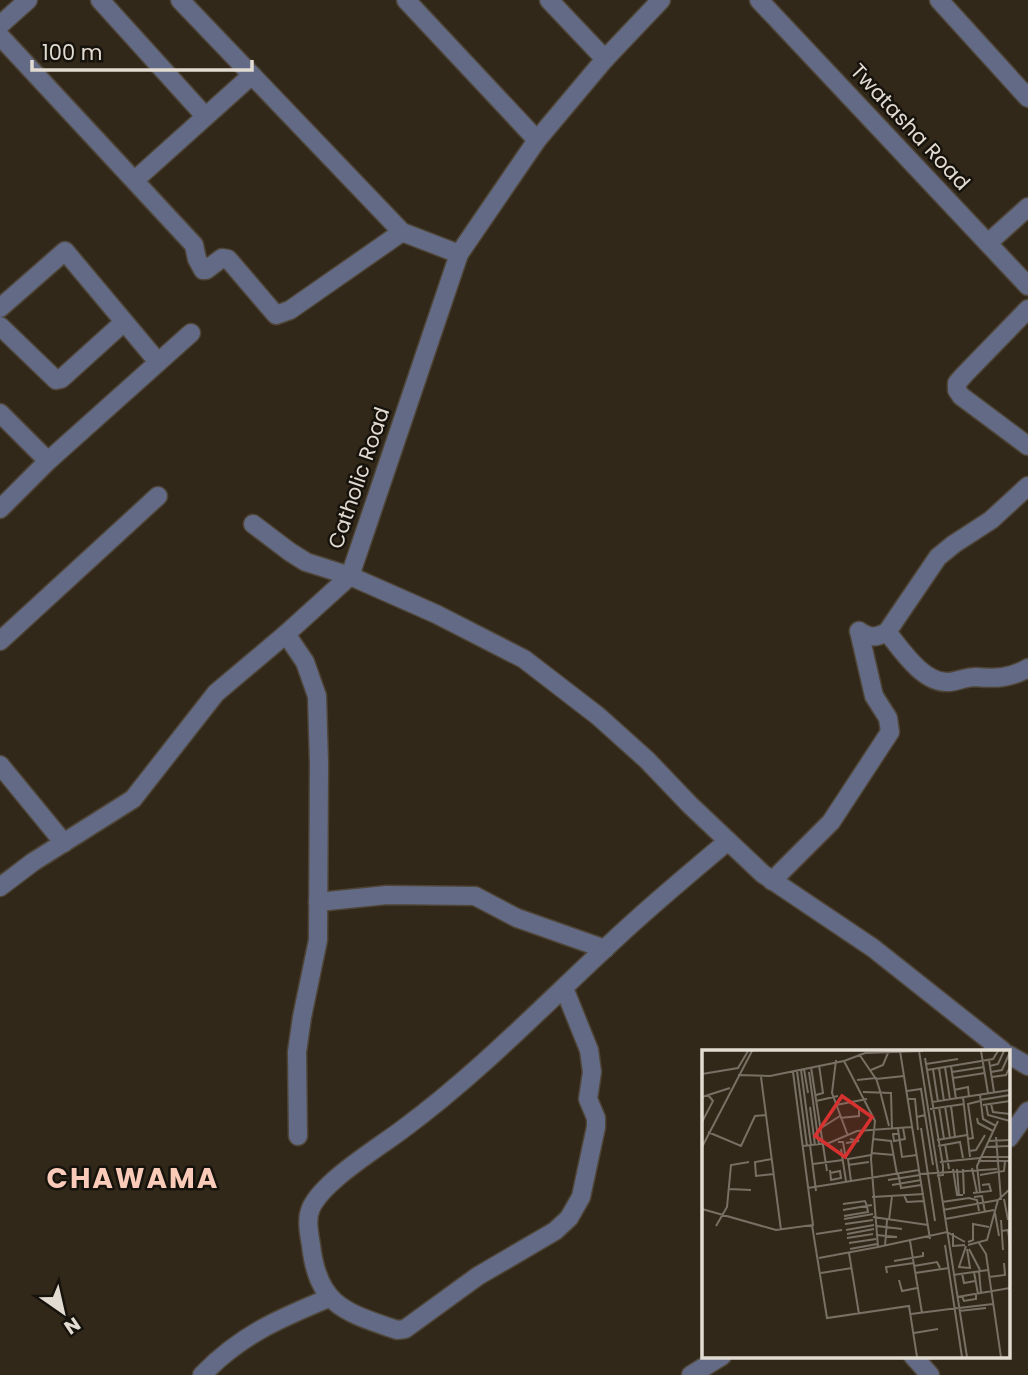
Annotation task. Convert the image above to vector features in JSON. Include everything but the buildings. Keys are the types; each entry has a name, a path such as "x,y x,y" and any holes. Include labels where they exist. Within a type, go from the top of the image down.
{"street":[{"path":"0,25 28,0"},
{"path":"100,0 205,116"},
{"path":"180,0 402,232 460,254"},
{"path":"406,0 537,141"},
{"path":"549,0 605,59"},
{"name":"Catholic Road","path":"0,887 134,799 216,693 350,576 460,254 537,141 605,59 660,0"},
{"name":"Twatasha Road","path":"759,0 1028,286"},
{"path":"939,0 1028,98"},
{"path":"0,36 194,245 203,270 222,258 228,259 276,315 290,310 402,232"},
{"path":"135,180 252,75"},
{"path":"988,243 1028,207"},
{"path":"0,308 65,251 158,362"},
{"path":"1028,309 957,383 961,396 1028,446"},
{"path":"0,326 56,380 61,379 124,322"},
{"path":"0,509 48,461 191,333"},
{"path":"0,413 48,461"},
{"path":"772,881 831,822 887,738 890,726 874,695 859,631 868,637 887,632 938,557 991,520 1028,486"},
{"path":"0,641 158,496"},
{"path":"253,524 306,562 350,576 465,627 524,659 598,716 648,760 690,805 772,881 873,948 1002,1050"},
{"path":"887,632 922,671 939,681 948,682 971,677 1005,678 1028,668"},
{"path":"286,634 305,662 317,696 319,764 317,940 297,1052 298,1136"},
{"path":"0,765 64,843"},
{"path":"564,988 589,1050 592,1072 588,1099 596,1118 581,1197 569,1218 555,1231 478,1276 405,1329 397,1330 349,1313 329,1298 317,1278 308,1222 310,1209 319,1195 492,1056 605,949 728,841"},
{"path":"317,902 387,895 475,896 517,918 605,949"},
{"path":"1010,1056 1028,1066"},
{"path":"1010,1137 1028,1111"},
{"path":"202,1375 222,1355 249,1335 329,1298"},
{"path":"691,1375 719,1358"},
{"path":"915,1358 930,1375"}],"district":[{"name":"CHAWAMA","path":"133,1178"}]}
